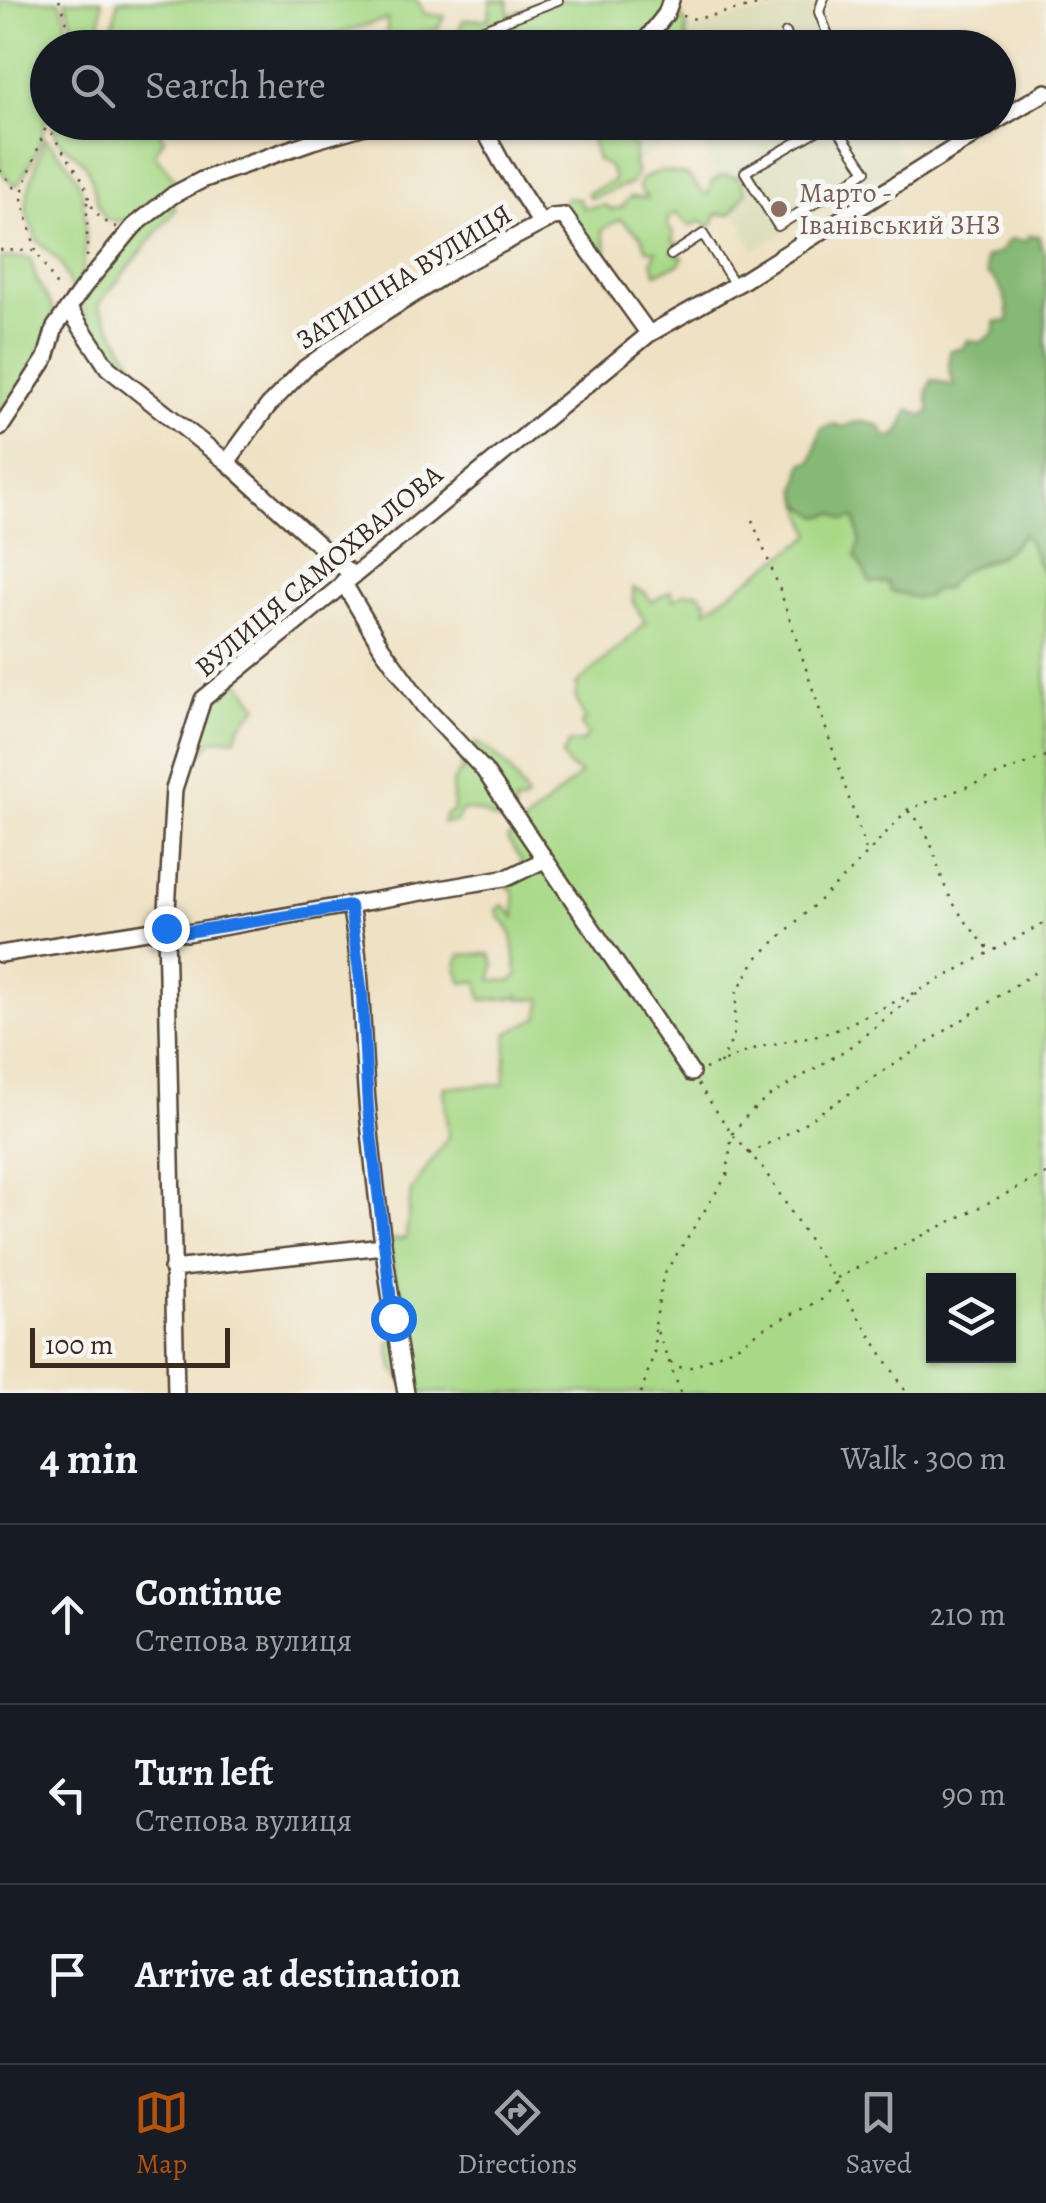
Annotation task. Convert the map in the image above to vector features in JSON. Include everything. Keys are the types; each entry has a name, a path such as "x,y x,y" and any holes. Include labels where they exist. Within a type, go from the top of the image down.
{"street":[{"path":"652,30 669,7"},
{"name":"ВУЛИЦЯ САМОХВАЛОВА","path":"1016,110 1046,92"},
{"path":"0,428 46,358 55,327 84,285 134,226 174,195 202,180 316,140"},
{"path":"489,140 540,222"},
{"name":"ВУЛИЦЯ САМОХВАЛОВА","path":"176,1393 166,928 174,789 203,699 649,334 966,140"},
{"name":"ЗАТИШНА ВУЛИЦЯ","path":"228,462 268,406 305,368 454,269 540,222 564,216 649,334"},
{"path":"69,308 108,368 228,462 347,578 382,648 424,706 484,770 691,1073"},
{"path":"0,954 166,928 187,932 350,906 509,877 544,860"},
{"path":"350,906 383,1246 406,1393"},
{"path":"172,1269 383,1246"}],"lane":[{"path":"481,30 558,0"},
{"path":"823,0 819,12 826,30"},
{"path":"801,140 745,172 778,226 866,172"},
{"path":"845,140 882,192"},
{"path":"671,255 703,234 734,285"}],"path":[{"path":"59,0 67,30"},
{"path":"669,7 696,18 780,0"},
{"path":"21,196 42,140"},
{"path":"54,140 80,174 86,198 88,243 84,285"},
{"path":"0,170 21,196 36,251 69,308"},
{"path":"86,198 103,221 118,227 134,226"},
{"path":"0,250 36,251"},
{"path":"752,520 779,586 868,853"},
{"path":"719,1065 733,1038 738,991 756,959 868,853 907,810 1046,756"},
{"path":"907,810 920,820 930,836 946,891 991,953"},
{"path":"907,1393 763,1168 732,1134 691,1073 759,1046 832,1032 1046,922"},
{"path":"748,1155 792,1131 1037,970"},
{"path":"641,1393 654,1353 662,1276 727,1174 732,1134 749,1112 770,1096 848,1048 924,988"},
{"path":"669,1362 682,1368 691,1366 737,1346 822,1300 836,1281 1046,1174"},
{"path":"655,1326 681,1393"}],"shaded area":[{"path":"811,7 825,30 688,30 727,19"},
{"name":"Марто - Іванівський ЗНЗ","path":"610,140 672,140 627,168"},
{"name":"Марто - Іванівський ЗНЗ","path":"699,140 892,140 905,161 754,250"}],"green space":[{"path":"0,0 59,0 66,30 30,30 30,140 40,140 37,149 18,185 0,170"},
{"path":"65,0 102,0 100,30 73,30"},
{"path":"118,0 417,0 425,14 445,16 438,28 431,30 387,30 387,19 350,30 109,30"},
{"path":"491,0 508,0 509,16 539,2 542,7 558,0 674,0 688,30 459,30 463,20 489,19"},
{"path":"44,140 47,140 72,170 83,201 84,252 74,295 60,262 37,240 26,211"},
{"path":"163,140 154,154 179,184 136,217 106,219 86,166 60,142"},
{"path":"592,140 629,140 635,147 637,173 631,184 589,198 588,193 614,181 609,168 597,160"},
{"path":"661,171 687,175 708,195 712,181 724,175 739,177 746,192 731,214 716,214 714,223 708,227 702,221 690,226 675,213 668,218 668,227 674,234 672,240 677,243 673,252 683,257 679,264 656,273 652,261 657,251 647,250 641,236 620,219 602,230 607,248 601,265 609,274 620,270 628,283 618,291 557,207 568,197 580,200 583,208 622,207 630,197 647,198 639,188 641,179"},
{"path":"170,203 176,209 98,305 144,381 123,370 105,351 82,305 86,294 137,226"},
{"path":"1030,235 1039,236 1046,253 1046,577 1022,534 1005,552 965,570 945,589 934,590 927,597 890,591 888,583 870,583 856,556 860,539 855,518 845,520 834,513 820,517 801,504 797,489 803,463 812,461 821,429 865,422 880,426 886,438 898,434 910,409 922,416 930,412 927,393 932,380 954,386 950,350 964,348 968,340 980,343 995,332 995,322 1009,321 1003,294 987,274 985,258 999,253 1010,239 1025,241"},
{"path":"0,258 30,258 37,281 53,308 52,326 36,362 0,418"},
{"path":"801,504 820,517 834,513 855,518 860,539 888,583 945,589 959,573 998,557 1022,534 1046,577 1046,1393 411,1393 393,1367 389,1344 397,1337 398,1305 405,1294 395,1276 387,1241 406,1238 411,1191 448,1137 444,1087 504,1084 508,1033 539,1017 542,999 519,999 519,995 482,1000 478,981 462,983 457,967 460,955 490,954 494,965 491,980 512,981 518,975 512,936 497,910 503,905 515,917 514,891 503,884 519,879 521,860 507,839 581,774 568,766 562,756 570,742 581,743 588,735 581,725 585,719 575,696 576,685 646,623 633,602 633,588 645,592 651,602 671,591 673,600 684,593 698,592 707,602 706,610 812,535"},
{"path":"240,682 258,706 240,726 236,738 212,740 200,756 194,750 203,714 210,711 215,699 225,694 232,683"},
{"path":"476,742 506,765 527,798 515,803 512,824 470,810 462,811 456,822 442,823 445,815 454,811 452,784 459,772 464,772 461,764 467,754 498,780 487,761 476,754"}],"place":[{"name":"Марто - Іванівський ЗНЗ","path":"779,209"}],"route":[{"path":"166,928 187,932 350,906 362,994 368,1108 393,1318"}]}
